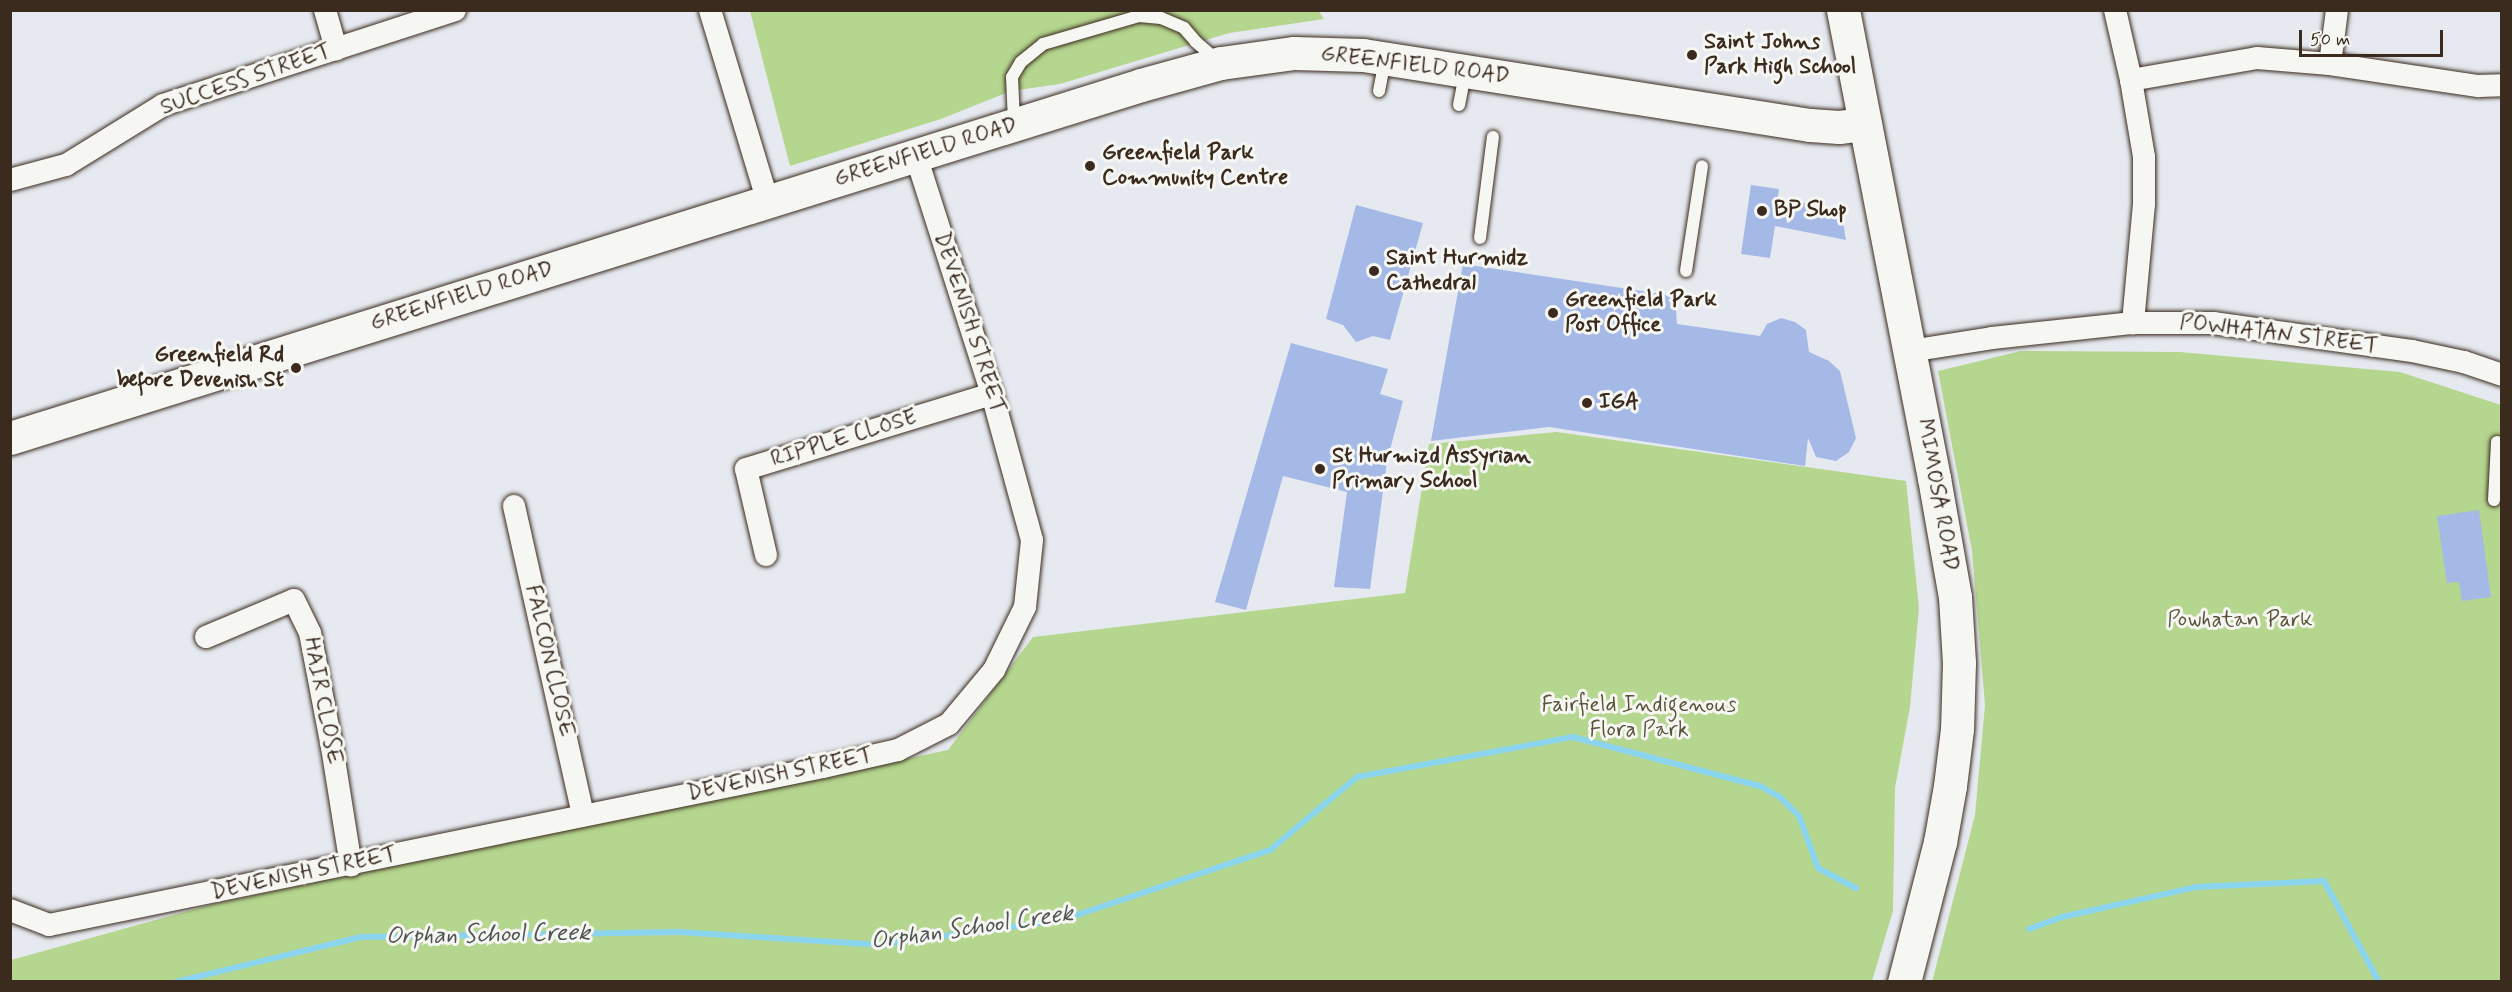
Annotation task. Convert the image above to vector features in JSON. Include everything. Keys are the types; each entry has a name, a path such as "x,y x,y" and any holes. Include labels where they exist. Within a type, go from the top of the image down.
{"street":[{"path":"325,10 336,49"},
{"name":"SUCCESS STREET","path":"10,180 66,165 163,105 455,10"},
{"path":"710,10 768,202"},
{"name":"MIMOSA ROAD","path":"1843,10 1910,351 1955,597 1959,663 1957,729 1950,786 1940,842 1904,981"},
{"path":"2115,10 2131,80 2144,157 2144,204 2133,324"},
{"path":"2330,64 2337,10"},
{"name":"GREENFIELD ROAD","path":"10,438 1014,126 1221,63 1259,56 1330,52 1810,125 1839,127 1864,124"},
{"path":"2131,80 2257,58 2330,64 2478,87 2502,85"},
{"name":"DEVENISH STREET","path":"10,910 49,926 898,750 949,724 994,670 1025,607 1032,540 992,394 916,156"},
{"name":"POWHATAN STREET","path":"1910,351 1992,338 2133,324 2213,323 2412,351 2464,362 2502,375"},
{"name":"RIPPLE CLOSE","path":"766,555 746,469 992,394"},
{"name":"FALCON CLOSE","path":"514,506 583,815"},
{"name":"HAIR CLOSE","path":"206,637 294,600 310,633 332,747 351,865"}],"lane":[{"path":"1014,126 1012,77 1021,62 1043,44 1139,16 1161,18 1184,28 1196,42 1221,63"},
{"path":"1379,91 1386,59"},
{"path":"1459,105 1465,72"},
{"path":"1479,238 1493,137"},
{"path":"1686,271 1702,166"},
{"path":"2494,500 2498,482 2497,442"}],"green space":[{"path":"1318,10 1324,19 1229,33 1060,84 1011,91 941,119 790,166 750,11"},
{"name":"Powhatan Park","path":"2021,351 2180,352 2400,372 2501,405 2501,981 1932,982 1975,815 1985,705 1972,551 1938,371"},
{"name":"Fairfield Indigenous Flora Park","path":"1557,432 1906,481 1919,608 1910,707 1895,788 1893,911 1872,981 11,982 11,960 217,903 948,750 1033,637 1405,593 1429,444"}],"building":[{"path":"1751,185 1779,189 1778,197 1841,211 1846,240 1775,226 1770,258 1741,254"},
{"name":"Saint Hurmidz Cathedral","path":"1356,205 1423,223 1390,340 1373,336 1356,342 1343,325 1326,319"},
{"path":"1463,264 1675,296 1677,324 1760,336 1767,324 1781,318 1795,322 1806,330 1809,352 1829,361 1840,371 1856,438 1849,452 1836,461 1816,457 1808,438 1805,466 1549,427 1431,441"},
{"name":"St Hurmizd Assyrian Primary School","path":"1291,343 1388,369 1380,394 1403,401 1387,461 1370,589 1334,587 1347,492 1283,476 1246,610 1215,602"},
{"path":"2479,510 2491,597 2462,601 2459,582 2447,583 2437,516"}],"waterway":[{"name":"Orphan School Creek","path":"176,982 361,937 679,932 878,945 1062,920 1270,850 1357,777 1573,737 1760,786 1780,797 1799,816 1818,868 1856,888"},
{"name":"Orphan School Creek","path":"2029,929 2062,917 2196,887 2324,881 2379,982"}],"place":[{"name":"Saint Johns Park High School","path":"1692,55"},
{"name":"Greenfield Park Community Centre","path":"1090,166"},
{"name":"BP Shop","path":"1762,211"},
{"name":"Saint Hurmidz Cathedral","path":"1374,271"},
{"name":"Greenfield Park Post Office","path":"1553,313"},
{"name":"Greenfield Rd before Devenish St","path":"296,368"},
{"name":"IGA","path":"1587,403"},
{"name":"St Hurmizd Assyrian Primary School","path":"1320,469"}]}
